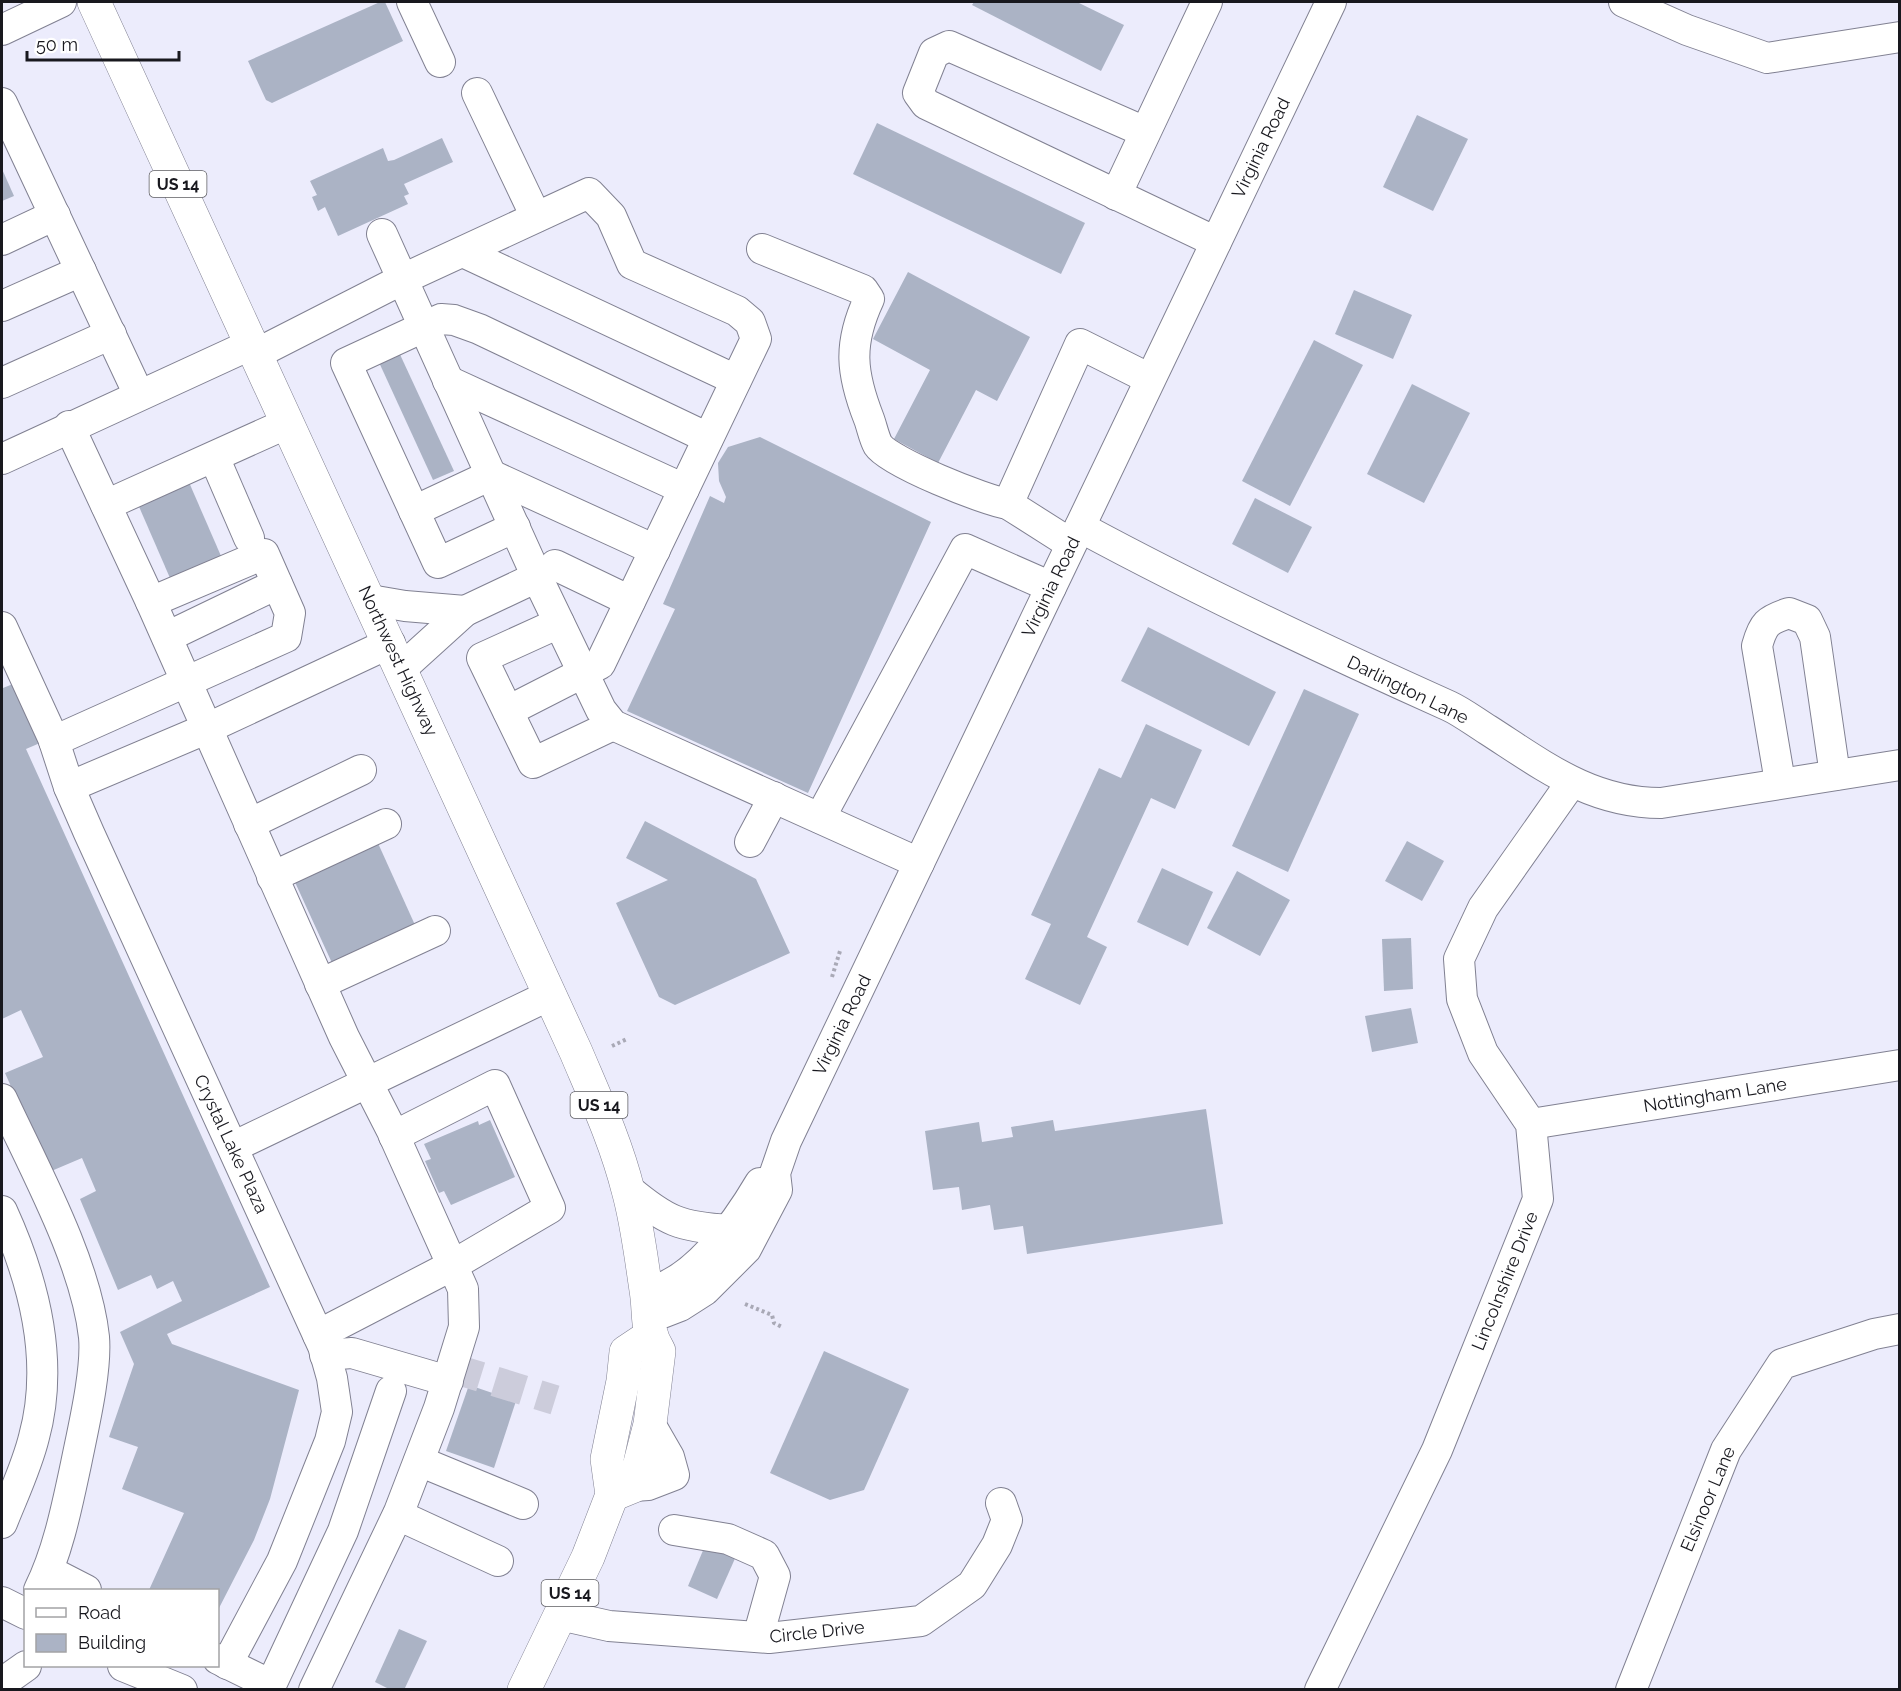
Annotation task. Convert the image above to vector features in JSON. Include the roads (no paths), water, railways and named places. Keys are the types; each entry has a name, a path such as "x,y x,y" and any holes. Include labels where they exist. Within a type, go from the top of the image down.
{"main road":[{"name":"Northwest Highway","path":"94,2 550,995 603,1114 629,1190 648,1316 659,1351 650,1424 623,1491 524,1689"},
{"name":"Northwest Highway","path":"623,1491 607,1459 623,1381 626,1352 648,1316"}],"street":[{"path":"2,30 61,2"},
{"path":"412,2 440,62"},
{"path":"1116,195 1207,2"},
{"name":"Virginia Road","path":"648,1316 680,1306 705,1290 729,1269 746,1249 777,1190 775,1173 786,1141 1331,2"},
{"path":"1628,2 1688,30 1767,58 1899,37"},
{"path":"1145,132 949,46 934,52 918,93 926,104 1216,242"},
{"path":"477,93 536,218"},
{"path":"2,103 139,395"},
{"path":"2,459 139,395 254,349 589,193 611,216 632,264 736,311 750,322 756,339 600,664 583,675 508,711"},
{"path":"2,240 55,215"},
{"path":"382,234 515,527 546,571 559,623 583,675 601,710 613,725 919,863"},
{"name":"Darlington Lane","path":"762,249 863,290 869,299 857,324 853,362 863,404 879,447 918,470 977,496 1008,504 1410,691 1451,707 1571,783 1602,795 1641,803 1661,803 1780,782 1899,765"},
{"path":"463,252 736,380"},
{"path":"2,306 81,271"},
{"path":"515,527 438,563 346,363 441,319 454,320 479,329 708,438"},
{"path":"2,383 111,334"},
{"path":"1008,504 1080,344 1150,379"},
{"path":"448,381 684,489"},
{"path":"106,505 288,423"},
{"path":"69,426 152,602 320,984 394,1136 463,1289 464,1327 419,1461 398,1515 314,1689"},
{"path":"214,457 249,538"},
{"path":"414,511 491,475 655,550"},
{"path":"820,818 965,549 1051,587"},
{"path":"54,741 286,637 290,613 264,554 152,602"},
{"path":"69,787 208,728 395,656 465,610 546,571 630,601"},
{"path":"167,637 277,584"},
{"path":"370,600 405,606 465,610"},
{"path":"1780,782 1757,646 1762,627 1775,618 1789,613 1807,620 1815,637 1835,774"},
{"path":"559,623 482,658 533,763 613,725"},
{"name":"Crystal Lake Plaza","path":"2,627 54,741 69,787 322,1345 337,1412 331,1435 282,1561 222,1661"},
{"path":"249,824 361,770"},
{"name":"Lincolnshire Drive","path":"1320,1689 1437,1450 1538,1199 1531,1124 1483,1053 1462,999 1459,959 1483,908 1571,783"},
{"path":"750,842 774,797"},
{"path":"272,877 386,824"},
{"path":"320,984 435,931"},
{"path":"233,1147 550,995"},
{"name":"Nottingham Lane","path":"1531,1124 1899,1065"},
{"path":"322,1345 550,1208 495,1085 394,1136"},
{"path":"2,1099 47,1195 84,1288 94,1339 86,1413 73,1476 44,1581 81,1589"},
{"name":"Virginia Road","path":"648,1316 661,1290 674,1283 729,1230 762,1179 775,1173"},
{"path":"629,1190 657,1213 672,1221 694,1228 729,1230"},
{"path":"2,1211 31,1283 40,1337 43,1383 34,1437 2,1522"},
{"name":"Elsinoor Lane","path":"1631,1689 1726,1450 1782,1364 1874,1334 1899,1329"},
{"path":"322,1345 447,1381"},
{"path":"222,1661 271,1685 343,1531 391,1391"},
{"path":"331,1435 373,1446"},
{"path":"419,1461 523,1504"},
{"name":"Circle Drive","path":"560,1615 609,1626 758,1637 921,1621 972,1585 997,1545 1007,1520 1001,1503"},
{"path":"398,1515 498,1561"},
{"path":"674,1530 728,1539 764,1555 775,1576 758,1637"},
{"path":"343,1531 383,1547"},
{"path":"2,1602 24,1613"},
{"path":"2,1683 24,1666"},
{"path":"128,1667 182,1689"}],"tunnel":[{"path":"452,1368 555,1400"}]}
